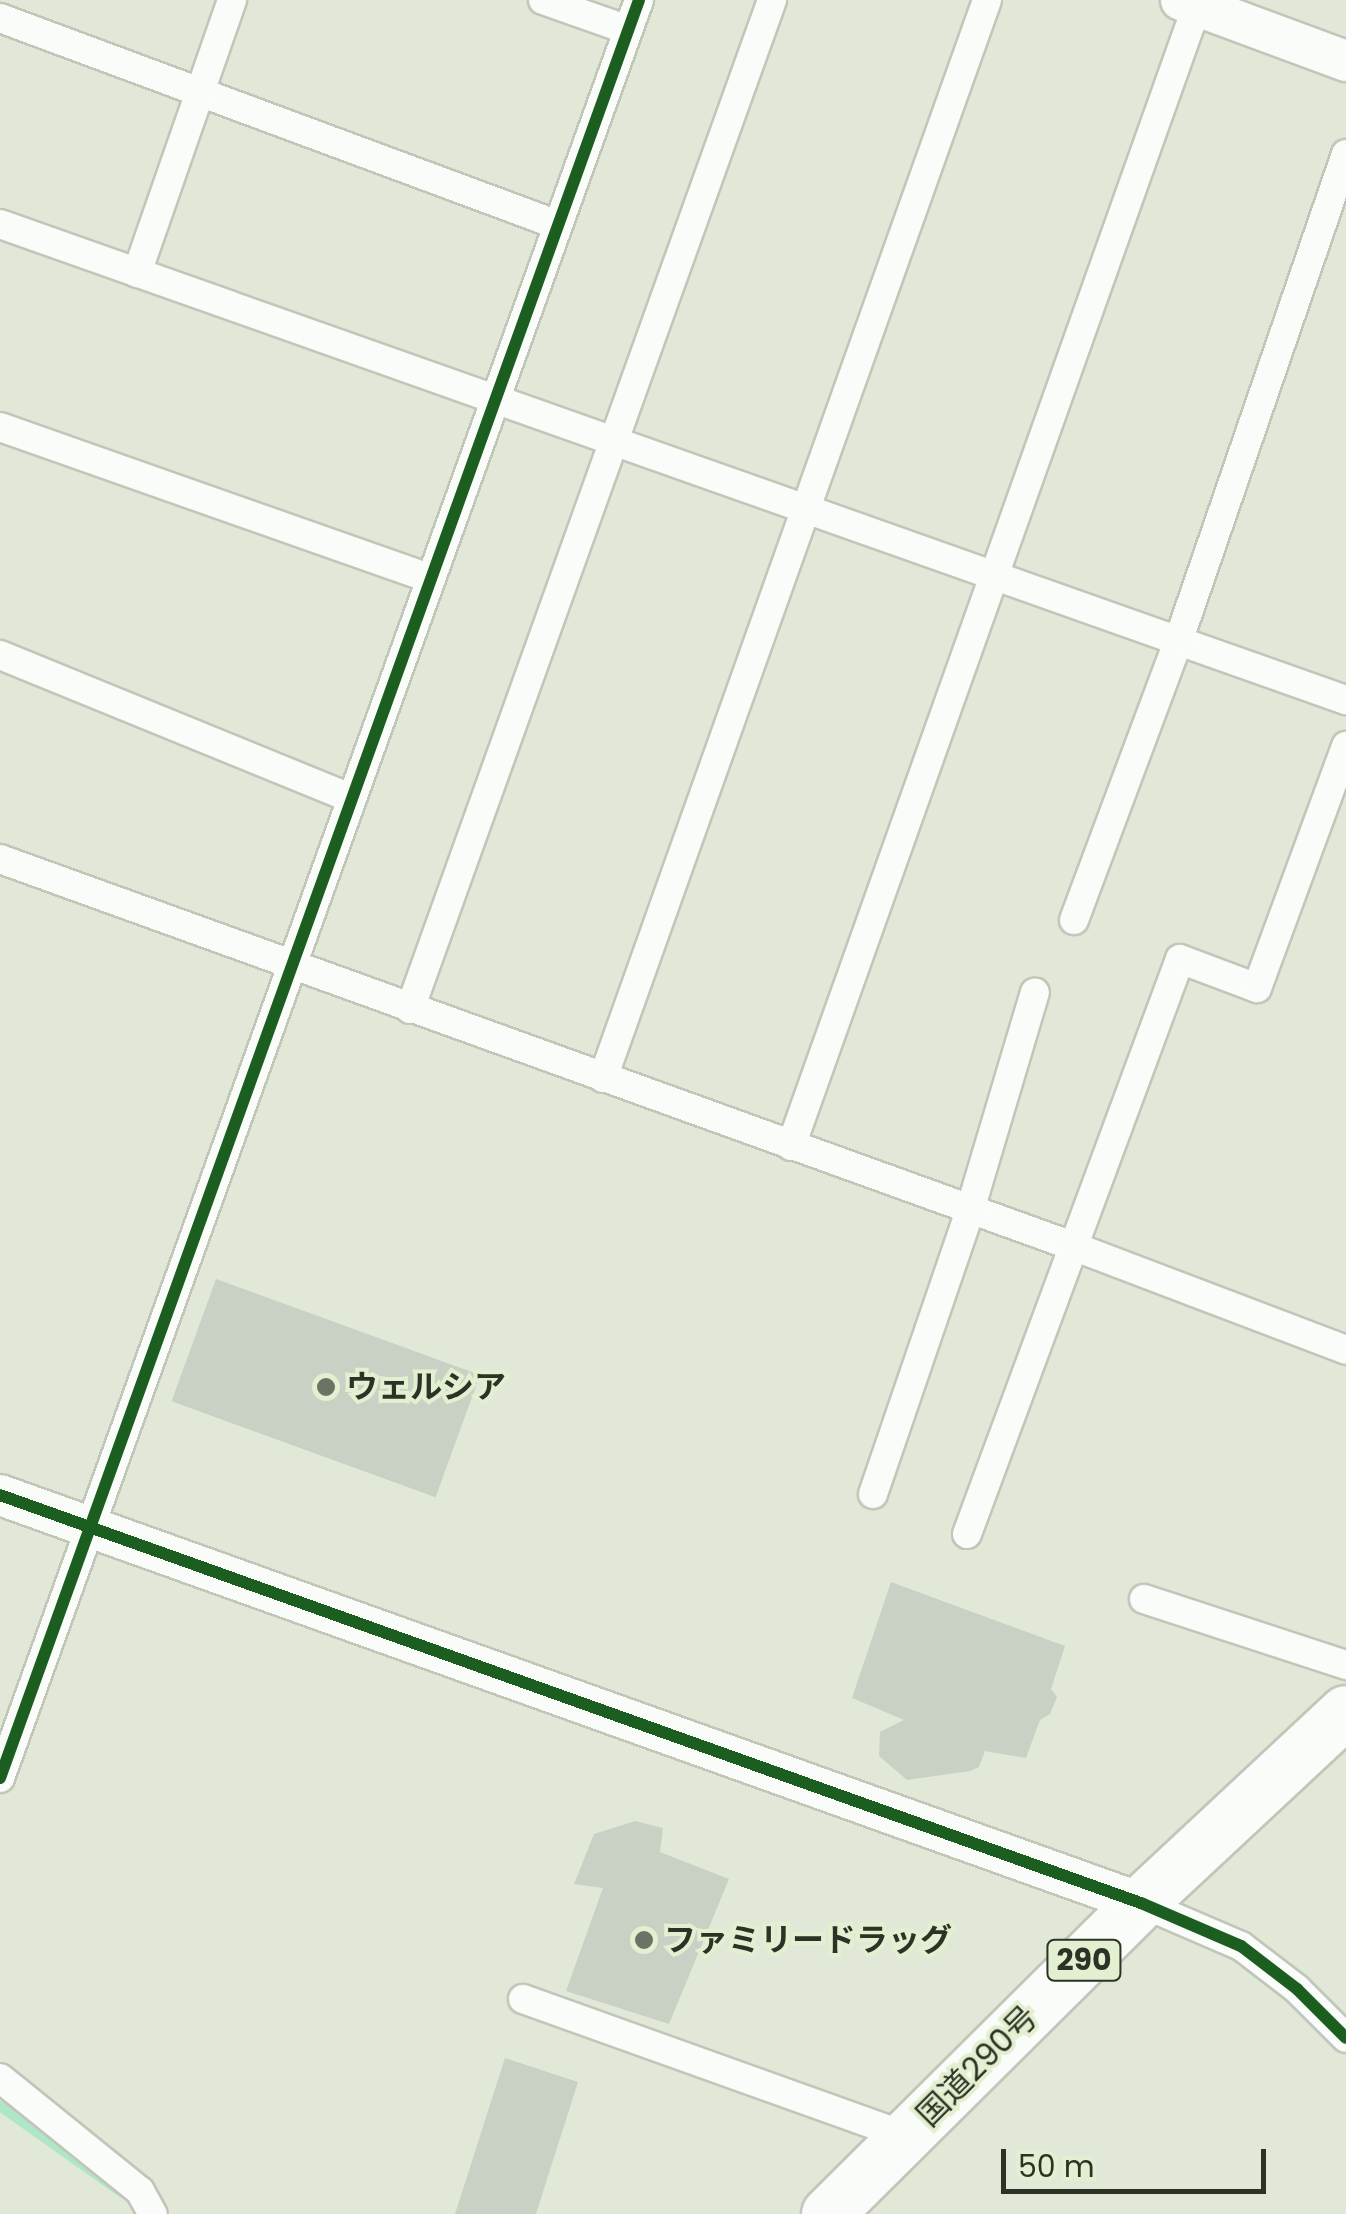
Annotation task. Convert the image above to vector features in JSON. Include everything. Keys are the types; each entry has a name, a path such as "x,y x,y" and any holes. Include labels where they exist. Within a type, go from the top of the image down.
{"highway":[{"name":"国道290号","path":"828,2214 1141,1903 1346,1712"}],"street":[{"path":"137,273 232,0"},
{"path":"543,0 628,30"},
{"path":"0,1778 639,0"},
{"path":"410,1009 772,0"},
{"path":"602,1078 987,0"},
{"path":"791,1146 1192,2 1346,61"},
{"path":"0,18 558,226"},
{"path":"1074,920 1178,642 1346,154"},
{"path":"0,224 612,444 1346,700"},
{"path":"0,427 431,579"},
{"path":"0,655 352,798"},
{"path":"967,1534 1070,1246 1180,959 1257,988 1346,746"},
{"path":"0,859 1070,1246 1346,1350"},
{"path":"873,1494 970,1210 1035,992"},
{"path":"0,1495 1141,1903 1242,1946 1297,1989 1346,2038"},
{"path":"1144,1599 1346,1666"},
{"path":"523,1999 906,2136"},
{"path":"0,2078 140,2191 153,2214"}],"building":[{"name":"ウェルシア","path":"216,1279 480,1375 436,1497 172,1401"},
{"path":"891,1582 1065,1646 1051,1689 1057,1697 1050,1714 1040,1720 1026,1758 985,1751 979,1767 970,1771 907,1780 879,1756 880,1732 904,1720 852,1698"},
{"name":"ファミリードラッグ","path":"635,1821 663,1828 660,1852 729,1879 669,2024 566,1991 603,1888 574,1884 594,1834"},
{"path":"505,2058 578,2082 536,2214 455,2214"}],"waterway":[{"path":"0,2106 121,2192"}],"cycle path":[{"path":"0,1778 639,0"},
{"path":"0,1495 1141,1903 1241,1946 1297,1989 1346,2038"}],"place":[{"name":"ウェルシア","path":"326,1387"},
{"name":"ファミリードラッグ","path":"644,1940"}]}
